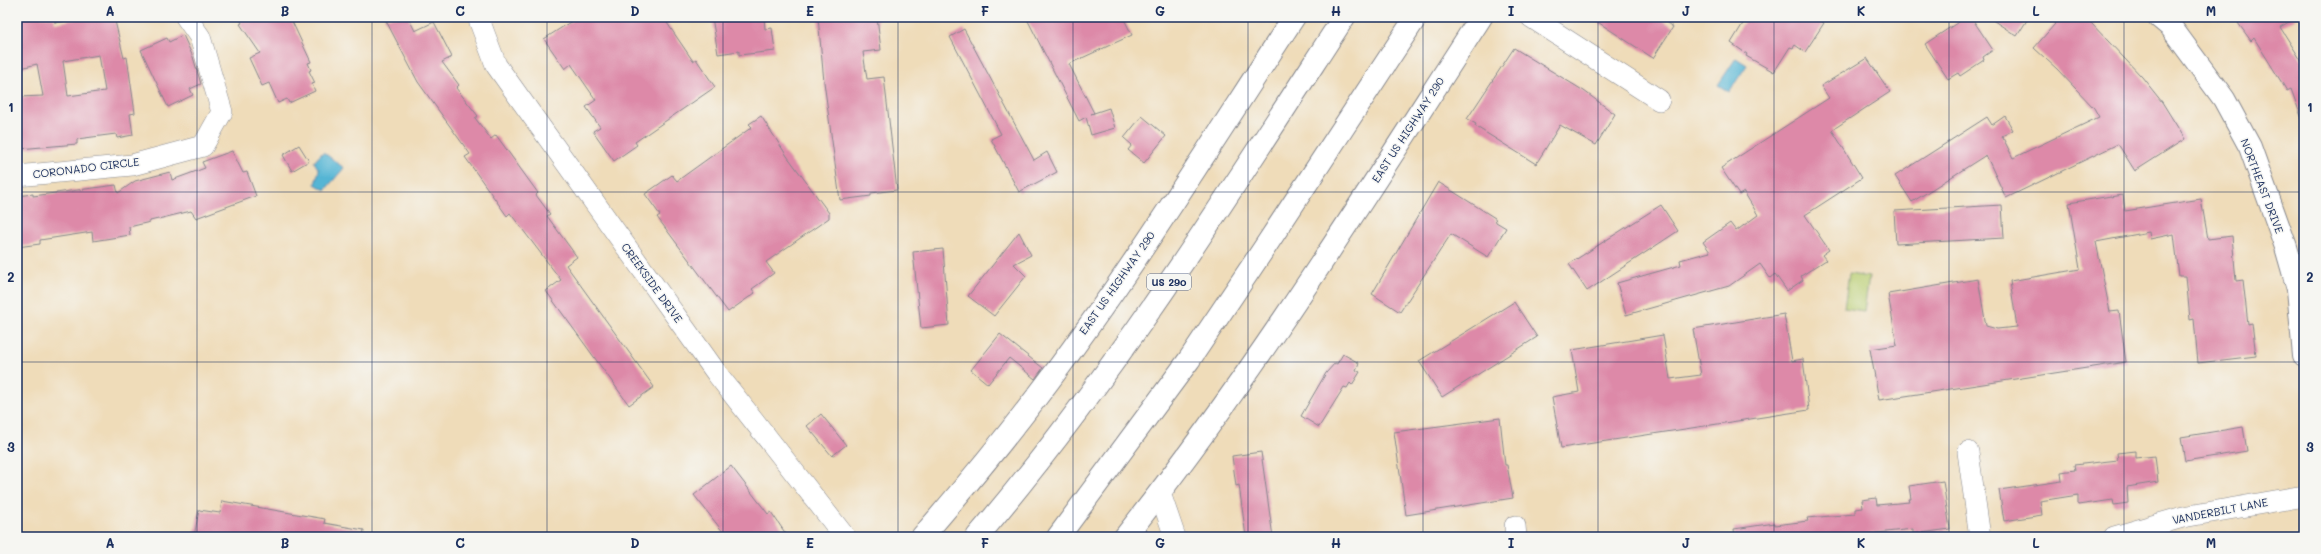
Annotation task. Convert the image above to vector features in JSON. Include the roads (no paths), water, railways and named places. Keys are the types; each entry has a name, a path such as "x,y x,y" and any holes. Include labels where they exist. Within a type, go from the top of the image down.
{"main road":[{"name":"EAST US HIGHWAY 290","path":"922,537 965,487 1036,397 1102,306 1177,196 1294,17"},
{"name":"US 290","path":"978,537 1070,421 1139,325 1214,217 1344,17"},
{"path":"1058,537 1189,360 1268,244 1416,17"},
{"name":"EAST US HIGHWAY 290","path":"1132,536 1160,493 1234,394 1296,303 1481,17"},
{"name":"NORTHEAST DRIVE","path":"2159,17 2170,27 2224,99 2250,147 2286,247 2298,289 2304,356"}],"street":[{"name":"CORONADO CIRCLE","path":"17,176 132,165 202,146 222,112 200,37 186,17"},
{"name":"CREEKSIDE DRIVE","path":"478,17 496,66 500,72 718,375 845,537"},
{"path":"1531,17 1659,100"},
{"path":"1968,452 1980,537"},
{"path":"1160,493 1175,537"},
{"name":"VANDERBILT LANE","path":"2114,537 2183,517 2304,496"}],"water":[{"path":"1736,58 1747,65 1729,92 1718,85"},
{"path":"323,152 344,168 325,190 315,184 319,170 314,162"}]}
